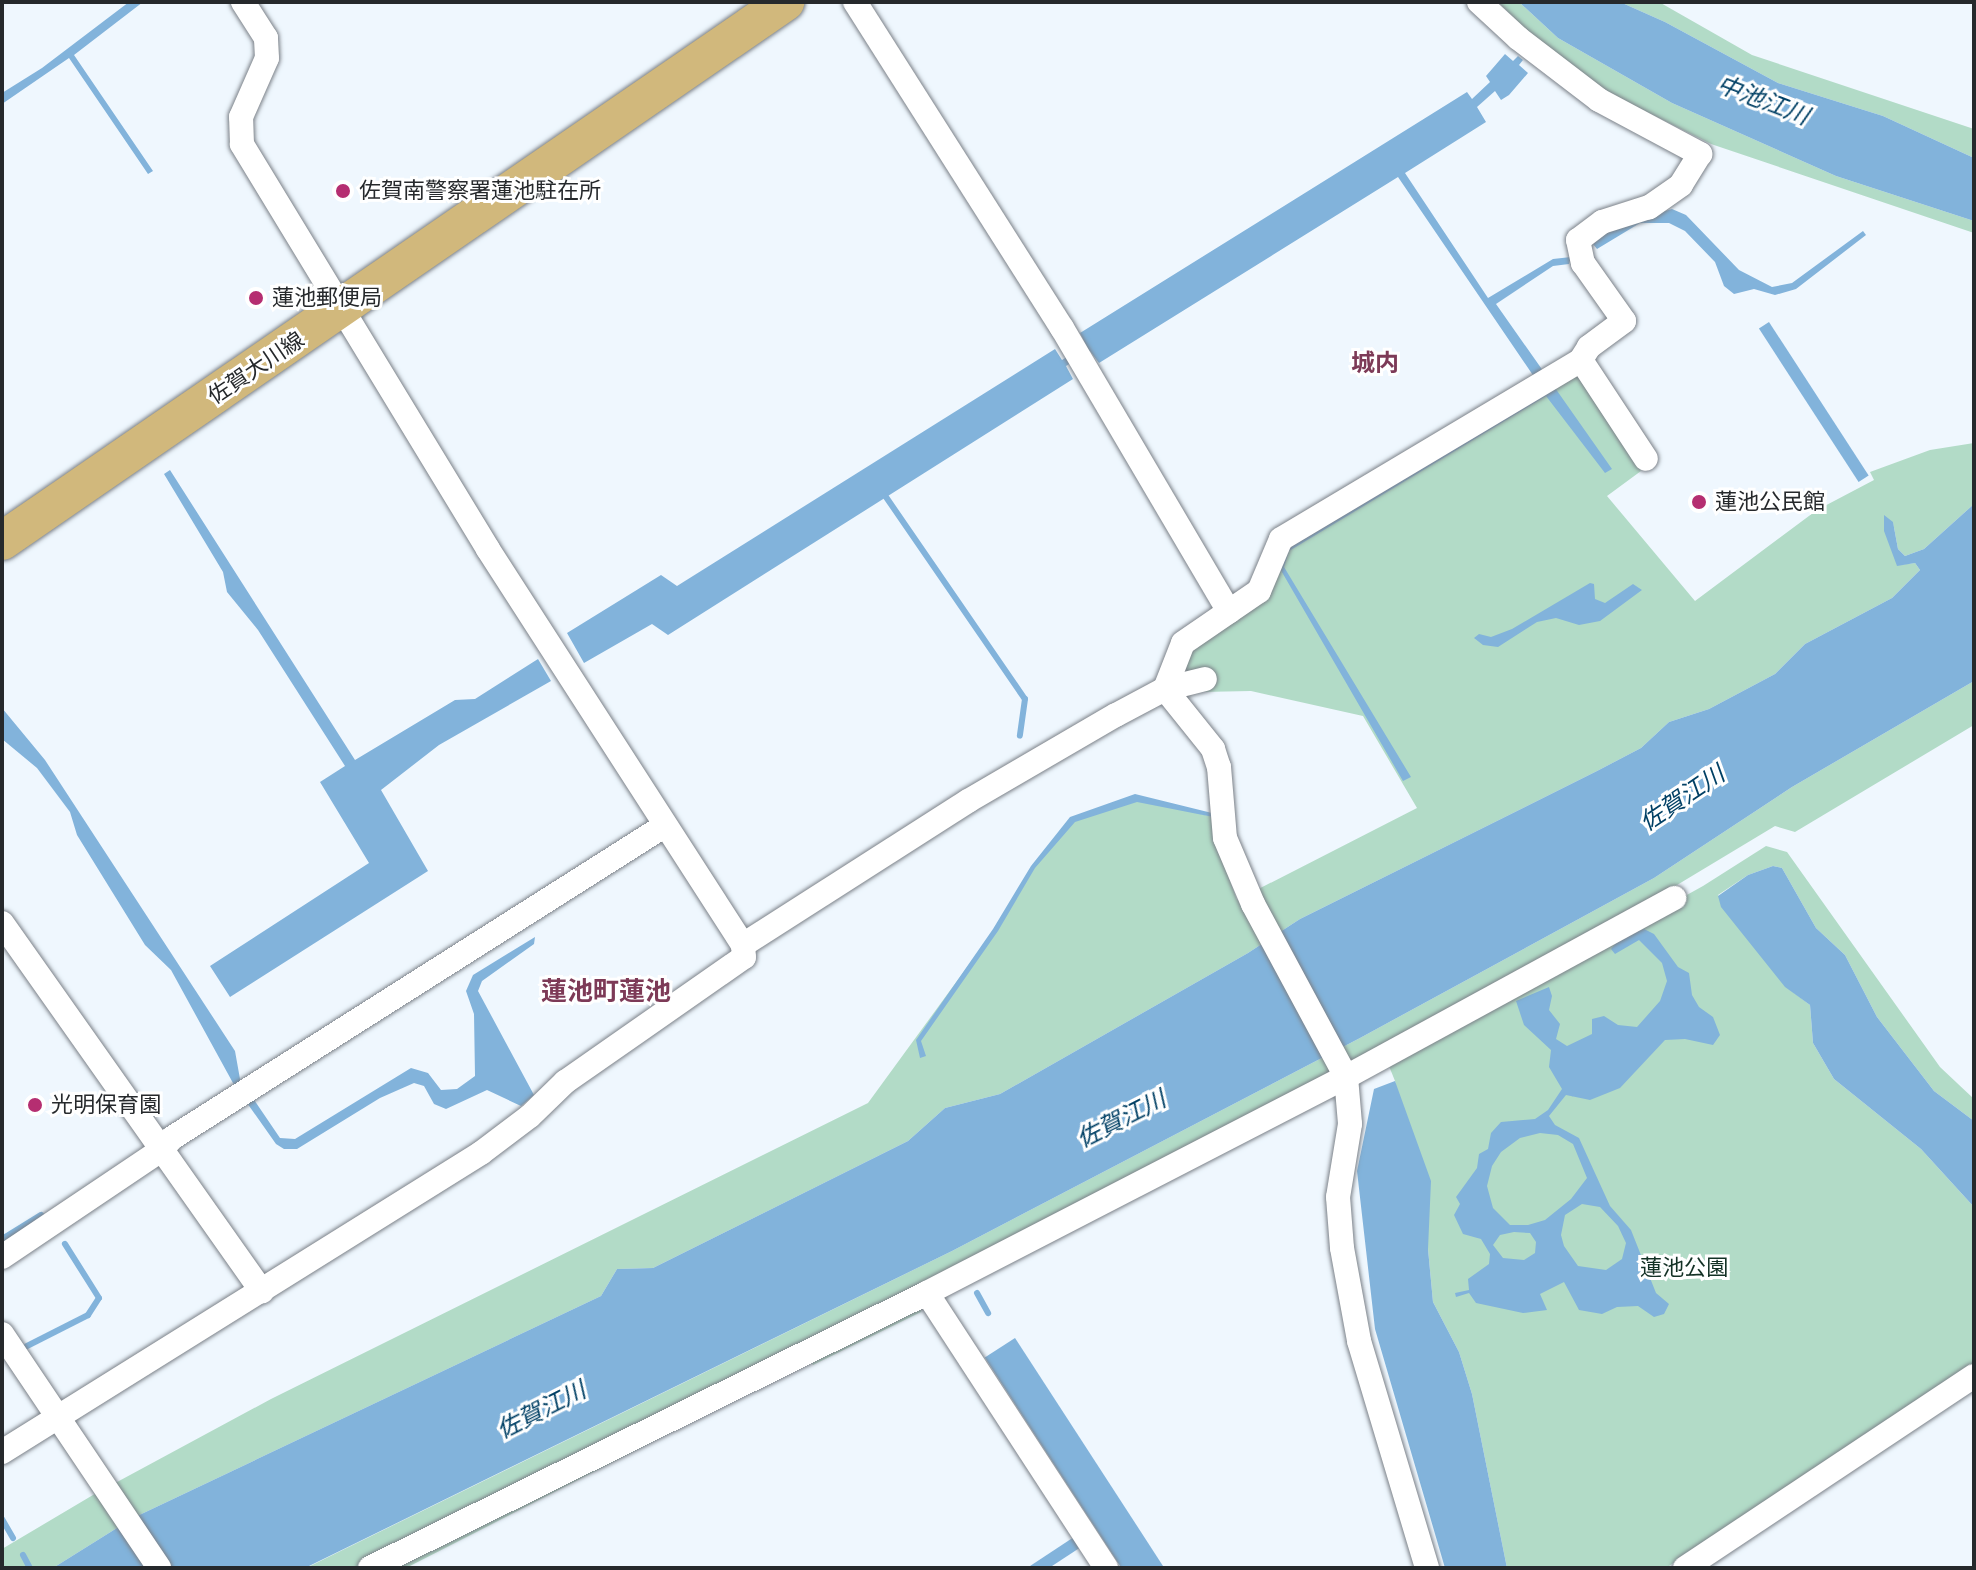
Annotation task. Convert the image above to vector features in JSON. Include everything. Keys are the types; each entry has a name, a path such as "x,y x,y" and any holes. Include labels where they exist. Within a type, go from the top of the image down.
{"main road":[{"name":"佐賀大川線","path":"2,541 785,2"}],"street":[{"path":"2,1452 481,1153 530,1116 565,1082 744,957 743,945 488,549 242,144 241,117 267,58 266,38 243,2"},
{"path":"855,2 1078,354 1229,611"},
{"path":"1165,689 1183,643 1259,591 1281,539 1581,360 1589,347 1624,321 1583,263 1578,240 1602,222 1649,207 1681,185 1700,154 1599,100 1518,38 1479,2"},
{"path":"1581,360 1646,459"},
{"path":"743,945 968,801 1165,689 1205,679"},
{"path":"1165,689 1213,749 1219,767 1225,838 1257,911 1343,1073 1350,1124 1338,1197 1342,1248 1359,1341 1427,1568"},
{"path":"2,1257 161,1150 172,1138 664,826"},
{"path":"370,1568 927,1293 1674,898"},
{"path":"2,923 262,1292"},
{"path":"927,1293 1106,1568"},
{"path":"2,1334 159,1568"},
{"path":"1685,1568 1974,1376"}],"green space":[{"path":"1498,2 1519,2 1558,38 1672,103 1836,176 1974,221 1974,233 1711,144 1607,92 1525,29"},
{"path":"1620,2 1659,2 1752,55 1974,129 1974,158 1883,116 1778,83 1665,22"},
{"path":"1574,371 1641,471 1607,496 1695,601 1817,510 1874,480 1870,472 1930,450 1974,443 1974,504 1924,549 1905,556 1898,549 1893,522 1897,565 1915,563 1920,570 1892,598 1805,644 1775,674 1709,709 1669,722 1641,748 1300,919 1248,953 1000,1094 945,1108 908,1141 653,1268 617,1269 601,1296 133,1518 53,1568 2,1568 2,1549 93,1495 271,1399 868,1103 1000,922 1033,866 1071,821 1136,798 1217,818 1221,856 1237,900 1417,808 1363,716 1251,691 1201,692 1184,667 1190,644 1263,595 1283,545"},
{"path":"1974,681 1974,725 1795,832 1775,826 1594,935 923,1287 921,1312 813,1365 800,1349 674,1431 406,1568 306,1568 952,1251 1360,1038 1654,878 1792,787"},
{"name":"蓮池公園","path":"1766,846 1787,852 1940,1067 1974,1099 1974,1121 1934,1091 1877,1017 1845,955 1816,928 1782,868 1773,866 1748,875 1718,895 1785,986 1810,1005 1813,1043 1834,1079 1921,1149 1974,1207 1974,1363 1666,1568 1507,1568 1472,1394 1459,1352 1433,1302 1428,1249 1395,1081 1387,1061 1703,886"}],"water":[{"path":"129,2 143,2 74,55 153,171 148,174 69,58 2,104 2,93 42,68"},
{"name":"中池江川","path":"1519,2 1620,2 1665,22 1778,83 1883,116 1974,158 1974,221 1836,176 1672,103 1558,38"},
{"path":"1505,54 1513,61 1518,56 1523,60 1519,65 1528,73 1509,95 1501,100 1495,91 1477,107 1486,122 1405,173 1488,298 1553,259 1571,257 1569,264 1553,266 1496,304 1612,469 1605,473 1546,396 1289,551 1284,567 1411,777 1403,781 1279,567 1285,546 1543,390 1398,177 1099,363 1090,351 1066,366 1073,379 668,635 652,624 584,663 567,633 661,575 677,586 1055,349 1062,360 1086,345 1080,333 1467,92 1472,99 1490,82 1486,76"},
{"path":"1672,209 1686,215 1739,270 1772,287 1792,283 1863,231 1866,235 1796,289 1775,295 1754,289 1734,294 1724,286 1715,262 1685,231 1669,223 1640,223 1597,249 1593,244 1631,213 1637,219"},
{"path":"1769,322 1869,475 1859,482 1759,329"},
{"path":"170,470 355,760 455,700 475,699 538,659 551,681 439,745 381,790 428,871 230,997 210,966 369,863 320,782 345,766 258,630 227,592 223,572 164,474"},
{"name":"佐賀江川","path":"1974,504 1974,681 1792,787 1654,878 1360,1038 952,1251 305,1568 53,1568 133,1518 601,1296 617,1269 653,1268 908,1141 945,1108 1000,1094 1248,953 1300,919 1641,748 1669,722 1709,709 1775,674 1805,644 1892,598 1920,570 1915,563 1897,566 1884,531 1884,515 1893,522 1898,549 1905,556 1924,549"},
{"path":"1590,583 1594,584 1595,599 1605,603 1633,584 1642,590 1600,621 1579,625 1556,618 1537,622 1498,647 1483,645 1474,638 1479,634 1491,637 1512,629"},
{"path":"2,708 45,760 235,1051 240,1079 280,1138 295,1139 411,1068 428,1073 441,1090 457,1089 475,1076 474,1014 466,991 473,975 535,937 534,944 482,981 478,991 534,1095 521,1106 487,1090 446,1109 434,1104 424,1086 414,1083 380,1098 297,1149 284,1149 276,1144 233,1083 171,970 145,945 77,835 70,812 37,768 2,739"},
{"path":"1135,794 1212,813 1213,817 1137,802 1075,822 1035,868 998,931 921,1041 926,1056 920,1058 916,1040 993,929 1031,866 1070,817"},
{"path":"1773,866 1782,868 1816,928 1845,955 1877,1017 1934,1091 1974,1121 1974,1207 1921,1149 1834,1079 1813,1043 1810,1005 1785,987 1721,907 1718,896 1748,875"},
{"path":"1644,929 1654,934 1678,967 1689,973 1692,995 1699,1007 1713,1017 1720,1035 1713,1045 1685,1039 1665,1040 1620,1088 1590,1100 1566,1095 1549,1116 1555,1125 1579,1138 1610,1206 1631,1230 1656,1293 1669,1304 1664,1314 1654,1317 1638,1306 1617,1307 1602,1314 1579,1310 1564,1282 1540,1294 1547,1310 1523,1313 1476,1303 1469,1293 1456,1297 1455,1293 1469,1290 1468,1279 1489,1264 1490,1254 1481,1239 1463,1234 1454,1215 1460,1204 1456,1197 1477,1168 1479,1154 1488,1149 1491,1133 1501,1122 1535,1119 1548,1110 1562,1089 1549,1067 1551,1050 1524,1025 1516,1001 1549,987 1552,996 1549,1010 1560,1024 1556,1039 1567,1046 1592,1034 1592,1019 1604,1016 1618,1025 1637,1027 1660,1001 1667,981 1662,963 1639,940 1615,954 1611,949 1622,936","holes":["1540,1133 1558,1135 1573,1144 1587,1178 1571,1199 1545,1220 1528,1225 1510,1225 1493,1208 1487,1186 1492,1166 1501,1152 1520,1138","1582,1204 1600,1207 1618,1226 1626,1243 1622,1259 1606,1270 1578,1266 1564,1246 1561,1235 1565,1215","1530,1233 1536,1242 1535,1253 1524,1260 1503,1258 1493,1245 1500,1235"]},
{"path":"1395,1081 1431,1181 1428,1249 1433,1302 1459,1352 1472,1394 1507,1568 1445,1568 1375,1329 1357,1171 1374,1089"},
{"path":"1015,1338 1164,1568 1121,1568 985,1358"},
{"path":"1074,1537 1081,1547 1049,1568 1027,1568"}],"waterway":[{"path":"886,497 1025,699 1020,736"},
{"path":"2,1239 41,1215"},
{"path":"27,1346 88,1315 99,1298 65,1244"},
{"path":"977,1293 988,1313"},
{"path":"2,1519 13,1538"},
{"path":"23,1555 30,1568"}],"place":[{"name":"佐賀南警察署蓮池駐在所","path":"343,191"},
{"name":"蓮池郵便局","path":"256,298"},
{"name":"蓮池公民館","path":"1699,502"},
{"name":"光明保育園","path":"35,1105"}],"district":[{"name":"城内","path":"1375,363"},
{"name":"蓮池町蓮池","path":"606,992"}]}
